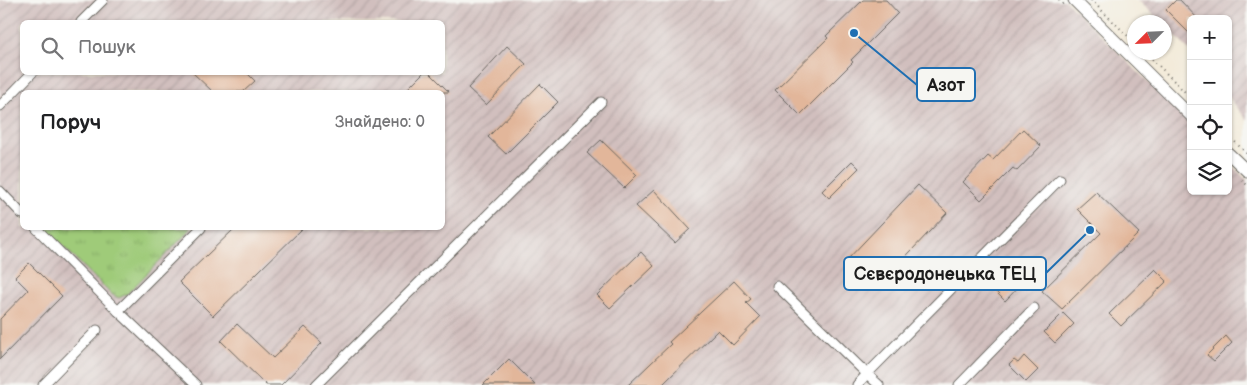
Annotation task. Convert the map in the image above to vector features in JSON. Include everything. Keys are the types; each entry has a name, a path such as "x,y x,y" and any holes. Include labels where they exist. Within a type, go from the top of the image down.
{"main road":[{"path":"1074,0 1187,112"},
{"path":"1232,157 1247,171"}],"lane":[{"path":"84,20 104,0"},
{"path":"0,106 30,75"},
{"path":"316,385 601,102"},
{"path":"857,385 1060,179"},
{"path":"0,191 20,212"},
{"path":"38,230 118,311 196,385"},
{"path":"118,311 199,230"},
{"path":"777,286 879,385"},
{"path":"960,385 1034,308"},
{"path":"43,385 97,330"}],"path":[{"path":"1092,0 1127,35"},
{"path":"1153,60 1187,94"},
{"path":"1232,139 1247,154"}],"shaded area":[{"path":"0,0 1065,0 1187,120 1187,195 1232,195 1232,166 1247,180 1247,385 0,385"},
{"path":"1138,0 1247,0 1247,120 1232,101 1232,15 1187,15 1187,48 1172,33 1172,15 1154,15"}],"green space":[{"path":"47,230 190,230 127,294 119,298 111,294"}],"building":[{"path":"863,0 886,0 898,13 800,115 775,90 828,38 826,36"},
{"path":"1176,0 1180,0 1194,15 1187,15 1187,31 1172,15 1166,10"},
{"path":"507,46 526,64 486,105 468,88"},
{"path":"195,75 249,75 255,81 245,90 211,90"},
{"path":"421,75 432,75 449,92 445,92 445,90 406,90"},
{"path":"540,84 558,102 506,154 488,137"},
{"path":"1023,129 1041,146 1017,171 1013,168 981,200 963,182 988,156 993,160"},
{"path":"601,140 637,175 624,188 587,153"},
{"path":"852,161 859,168 829,198 822,191"},
{"path":"918,185 947,213 875,289 846,261"},
{"path":"654,190 690,229 675,243 636,206"},
{"path":"1096,192 1139,233 1062,309 1042,291 1101,233 1077,209"},
{"path":"233,230 301,230 213,316 179,282"},
{"path":"641,252 654,266 610,308 597,295"},
{"path":"29,263 62,296 0,359 0,319 28,290 15,277"},
{"path":"1024,263 1033,272 1005,301 996,292"},
{"path":"1155,269 1167,281 1121,326 1109,314"},
{"path":"734,281 751,299 746,303 760,317 733,345 718,330 662,385 628,385 671,344 669,342"},
{"path":"1063,313 1074,324 1055,343 1044,332"},
{"path":"237,324 273,358 305,327 322,343 281,385 266,385 221,341"},
{"path":"1226,336 1232,343 1214,361 1207,355"},
{"path":"1024,356 1038,370 1026,382 1009,365 1014,360 1018,363"},
{"path":"509,359 535,385 483,385"}],"place":[{"name":"Азот","path":"854,33"},
{"name":"Сєвєродонецька ТЕЦ","path":"1090,230"}]}
